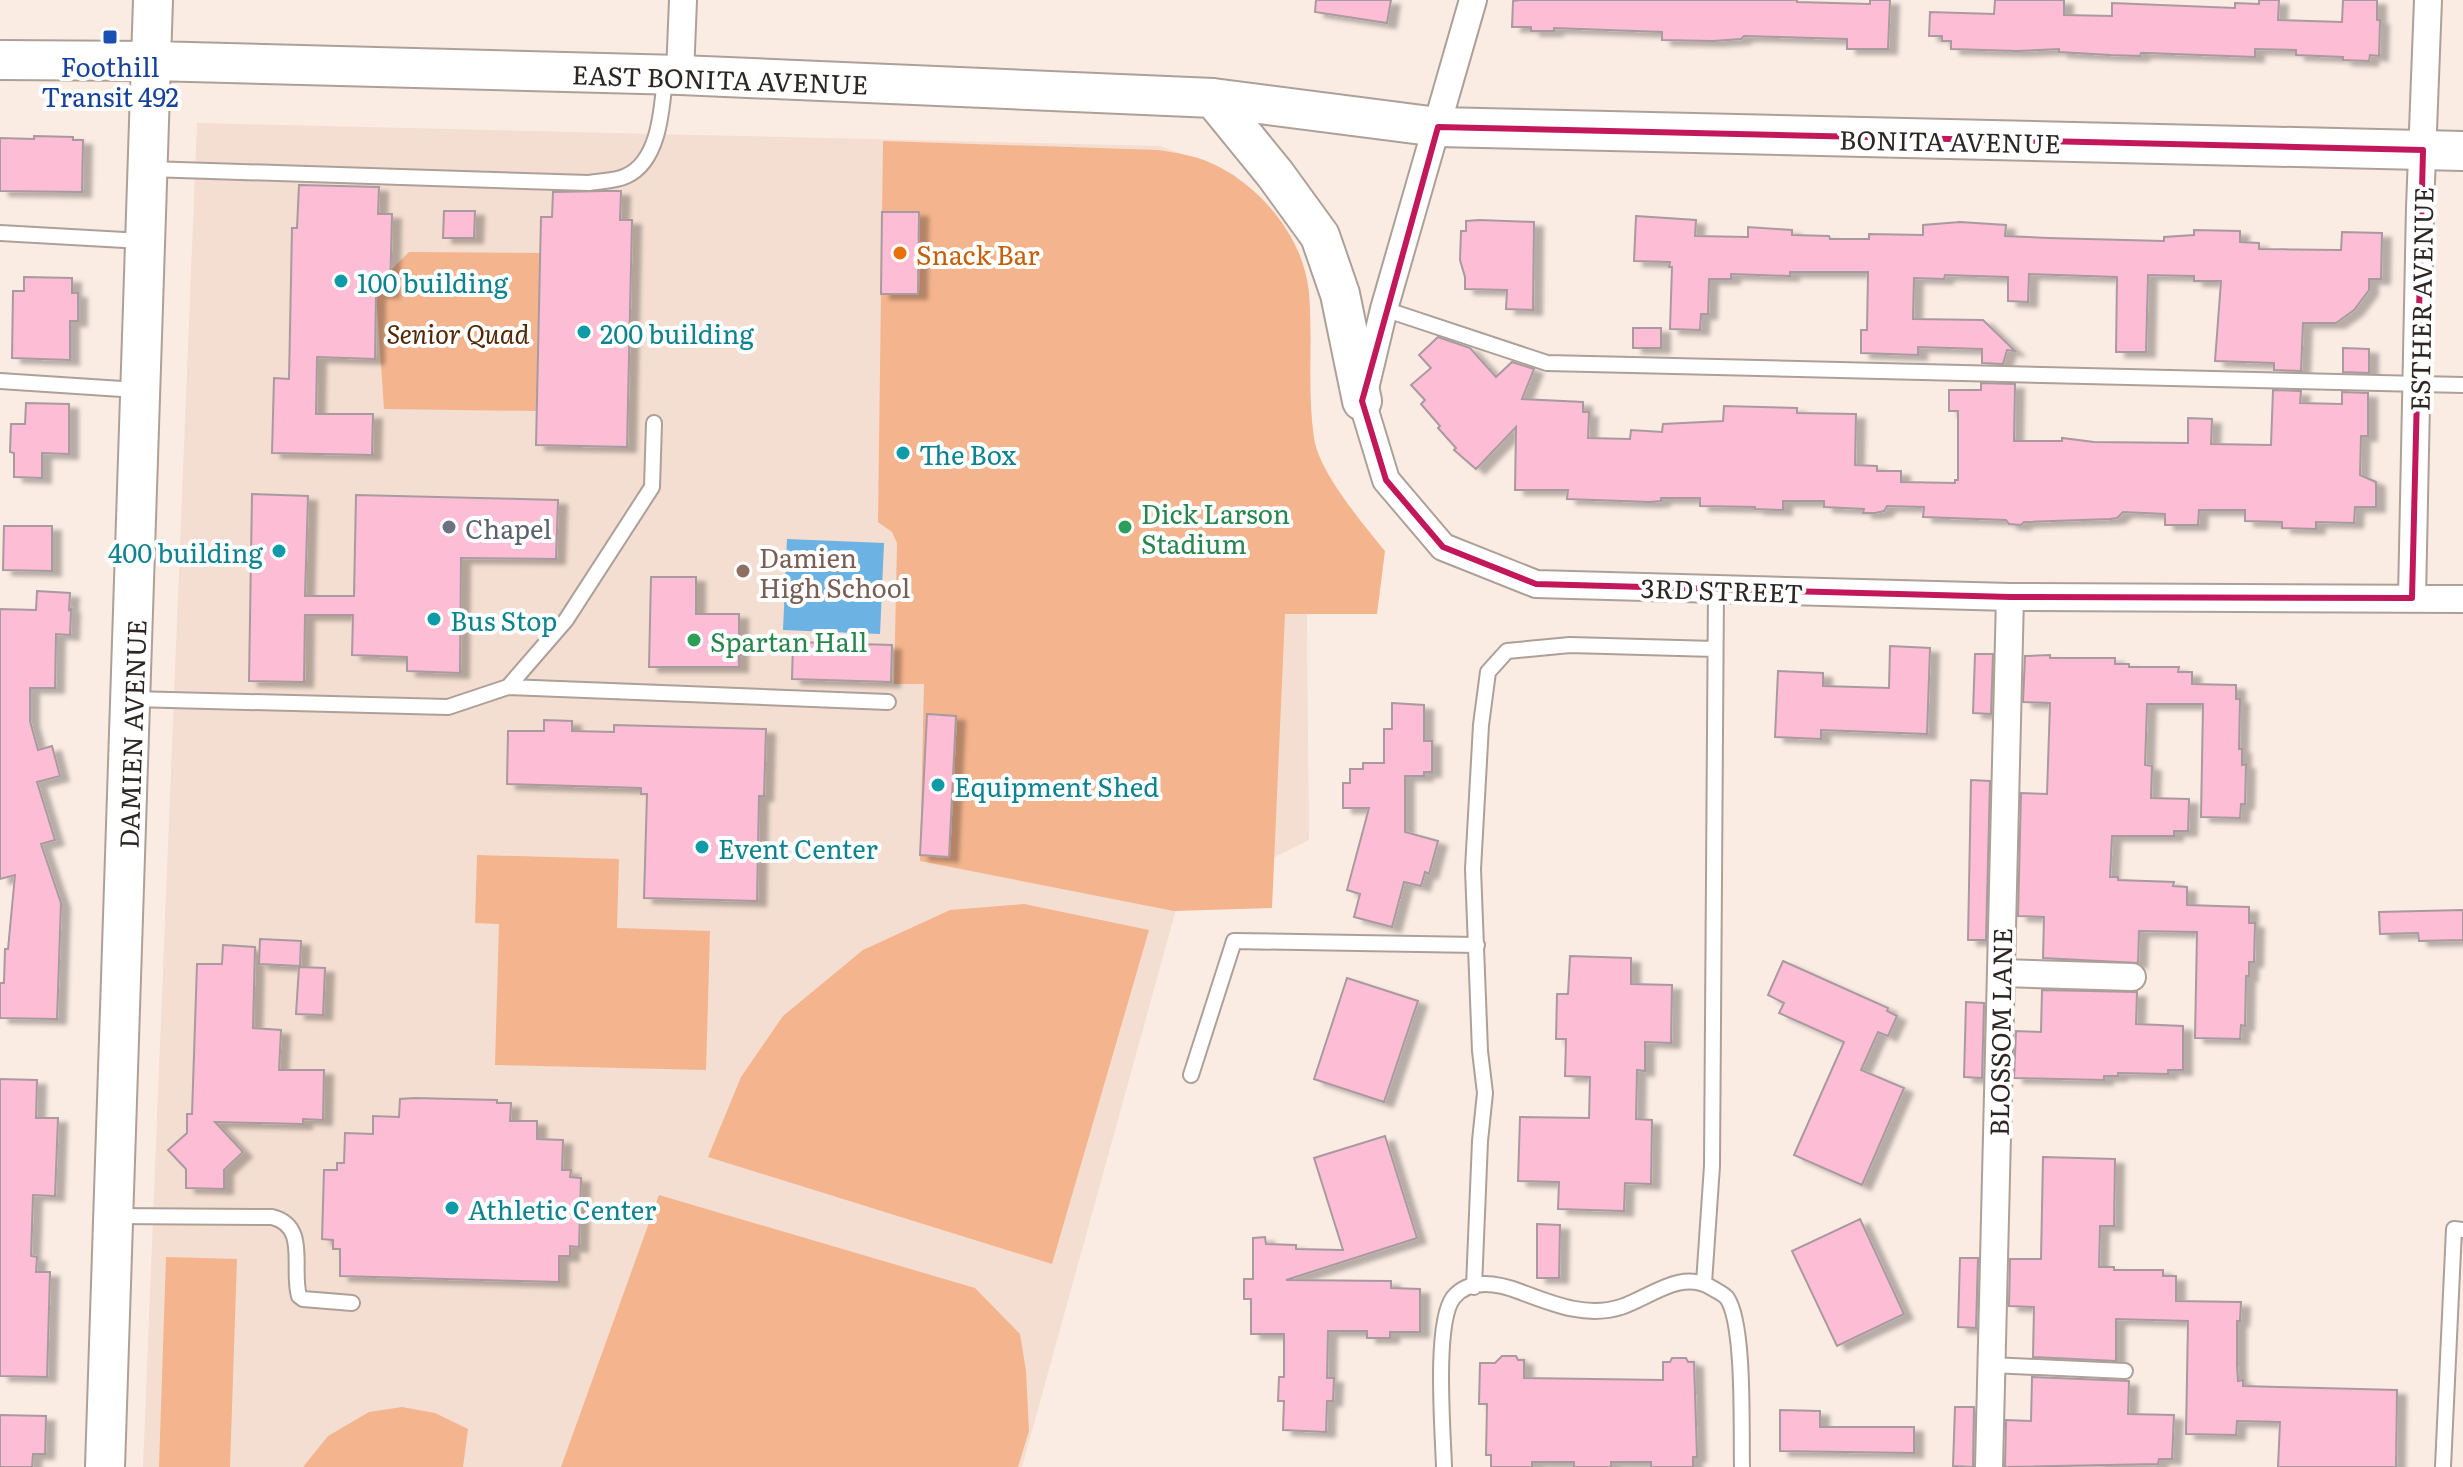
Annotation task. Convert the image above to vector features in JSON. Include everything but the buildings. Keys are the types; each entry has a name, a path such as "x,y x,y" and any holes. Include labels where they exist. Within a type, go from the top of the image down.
{"main road":[{"name":"DAMIEN AVENUE","path":"105,1467 153,0"},
{"name":"EAST BONITA AVENUE","path":"0,60 673,75 1213,98 1438,127"},
{"path":"1213,98 1275,174 1320,236 1340,294 1362,401"},
{"name":"BONITA AVENUE","path":"1438,127 2463,151"}],"street":[{"path":"673,75 683,0"},
{"path":"1362,401 1384,309 1473,0"},
{"name":"ESTHER AVENUE","path":"2412,598 2420,208 2428,0"},
{"name":"3RD STREET","path":"1362,401 1386,480 1443,547 1536,584 2010,597 2463,599"},
{"name":"BLOSSOM LANE","path":"1989,1467 2010,597"},
{"path":"2001,973 2132,977"}],"lane":[{"path":"149,169 589,183 627,176 644,162 660,128 673,75"},
{"path":"0,233 146,241"},
{"path":"1384,309 1547,363 2463,385"},
{"path":"0,381 142,390"},
{"path":"508,687 566,620 652,487 654,423"},
{"path":"1704,1283 1712,1166 1716,589"},
{"path":"1474,1287 1485,1093 1480,1051 1473,869 1481,725 1488,672 1507,651 1570,645 1715,649"},
{"path":"132,699 448,707 508,687 888,702"},
{"path":"1191,1075 1234,941 1477,945"},
{"path":"114,1216 272,1217 283,1220 295,1234 299,1296 303,1299 352,1303"},
{"path":"2443,1467 2454,1229 2463,1230"},
{"path":"1444,1467 1443,1323 1453,1299 1464,1289 1494,1282 1551,1305 1589,1311 1620,1307 1679,1281 1704,1283 1726,1296 1738,1326 1742,1467"},
{"path":"1991,1365 2125,1371"}],"highlighted area":[{"path":"1438,127 2423,150 2412,598 2010,597 1536,584 1443,547 1386,480 1362,401"}],"shaded area":[{"name":"Damien High School","path":"197,123 1160,146 1234,174 1287,242 1304,303 1309,840 1177,906 1022,1467 143,1467"}],"green space":[{"name":"Dick Larson Stadium","path":"883,141 1158,150 1192,156 1211,163 1246,185 1262,199 1289,233 1305,272 1309,293 1311,402 1318,452 1343,497 1385,551 1377,614 1285,614 1272,908 1174,911 920,861 924,684 894,684 897,543 892,532 878,522"},
{"name":"Senior Quad","path":"409,252 541,253 537,411 384,409 376,293 391,270"},
{"path":"477,855 619,859 617,928 710,931 706,1070 495,1065 499,924 475,923"},
{"path":"1024,904 1149,930 1052,1264 708,1157 741,1077 783,1016 863,950 950,910"},
{"path":"659,1195 975,1288 1020,1334 1026,1371 1029,1431 1018,1467 561,1467"},
{"path":"166,1257 237,1259 230,1467 159,1467"},
{"path":"402,1407 435,1413 468,1429 463,1467 303,1467 328,1436 369,1412"}],"water":[{"path":"787,539 884,543 880,634 783,630"}],"place":[{"name":"Foothill Transit 492","path":"110,37"},
{"name":"Snack Bar","path":"900,253"},
{"name":"100 building","path":"341,281"},
{"name":"200 building","path":"584,332"},
{"name":"The Box","path":"903,453"},
{"name":"Chapel","path":"449,527"},
{"name":"Dick Larson Stadium","path":"1125,527"},
{"name":"400 building","path":"279,551"},
{"name":"Damien High School","path":"743,571"},
{"name":"Bus Stop","path":"434,619"},
{"name":"Spartan Hall","path":"694,640"},
{"name":"Equipment Shed","path":"938,785"},
{"name":"Event Center","path":"702,847"},
{"name":"Athletic Center","path":"452,1208"}]}
